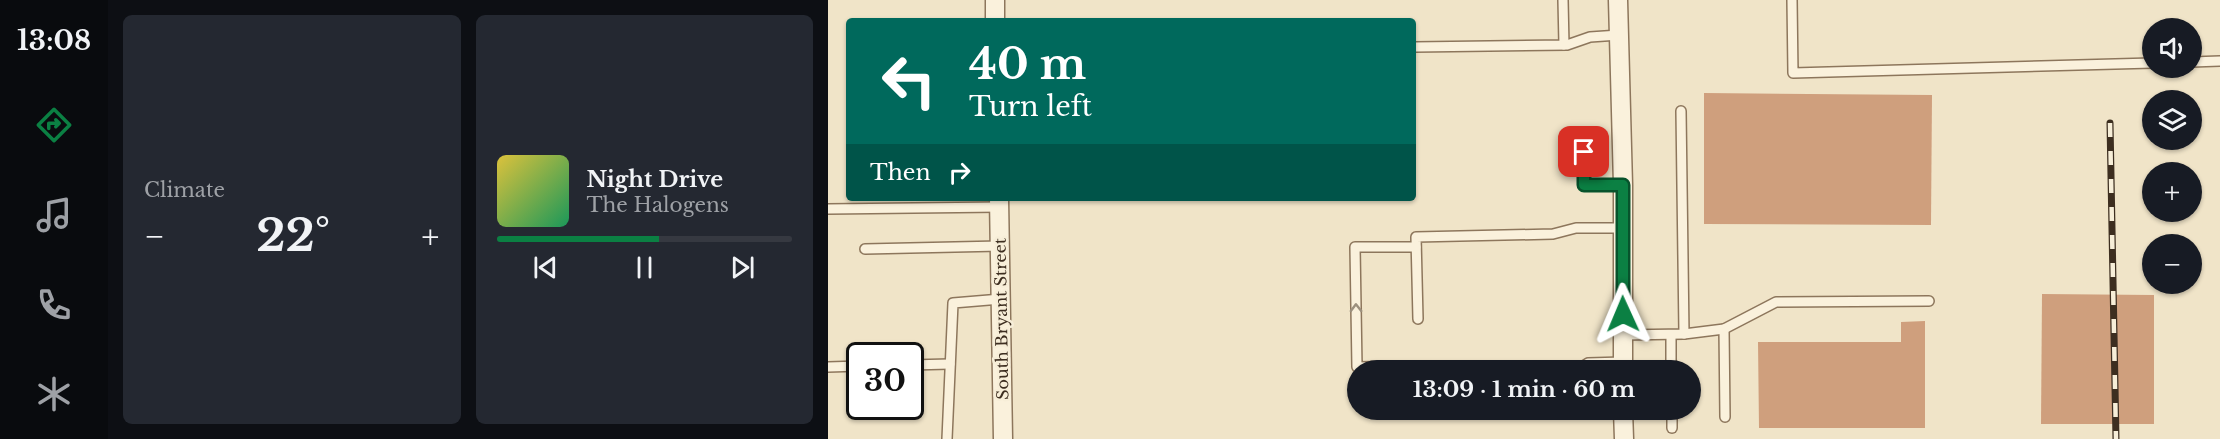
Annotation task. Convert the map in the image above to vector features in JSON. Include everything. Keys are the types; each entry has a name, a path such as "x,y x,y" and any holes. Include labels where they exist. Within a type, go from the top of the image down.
{"street":[{"path":"995,0 995,18"},
{"path":"1618,0 1623,185 1623,360"},
{"name":"South Bryant Street","path":"1000,203 1003,439"},
{"path":"1623,420 1624,439"}],"lane":[{"path":"1563,0 1564,45"},
{"path":"1792,0 1793,73 2142,63"},
{"path":"1416,47 1564,45 1590,37 1619,35"},
{"path":"2202,62 2220,61"},
{"path":"1682,111 1684,334"},
{"path":"1584,152 1584,185 1623,185"},
{"path":"828,209 1000,203"},
{"path":"1418,319 1416,237 1554,234 1576,228 1622,228"},
{"path":"865,249 1000,246"},
{"path":"1357,360 1355,247 1416,247"},
{"path":"947,439 953,303 1001,299"},
{"path":"1623,335 1684,334 1724,329 1776,302 1929,301"},
{"path":"1724,329 1725,417"},
{"path":"1671,334 1671,360"},
{"path":"924,365 951,364"},
{"path":"828,367 846,366"},
{"path":"1672,420 1672,428"}],"building":[{"path":"1704,93 1932,95 1931,225 1704,224"},
{"path":"2042,294 2154,295 2154,424 2041,424"},
{"path":"1925,321 1925,428 1759,428 1758,342 1901,342 1901,322"}],"railway":[{"path":"2110,123 2116,439"}],"route":[{"path":"1584,152 1584,185 1623,185 1623,314"}]}
